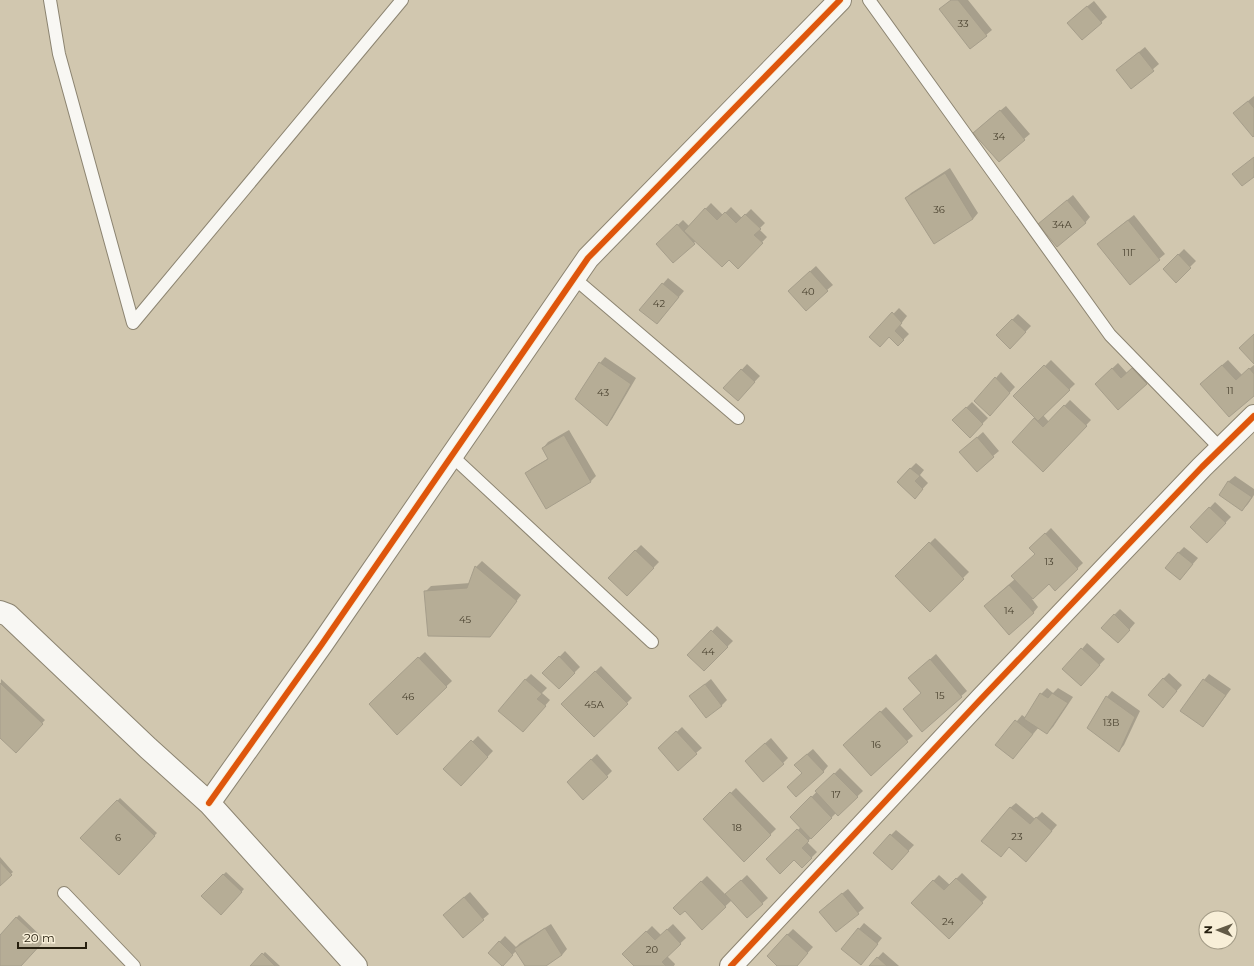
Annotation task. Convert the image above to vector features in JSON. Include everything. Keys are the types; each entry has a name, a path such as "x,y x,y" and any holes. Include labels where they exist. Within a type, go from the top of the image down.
{"street":[{"path":"209,803 322,644 588,258 840,0"},
{"path":"731,966 980,699 1202,467 1254,416"},
{"path":"0,612 8,615 148,748 209,803 356,966"}],"lane":[{"path":"50,0 59,54 133,323 402,0"},
{"path":"869,0 1110,335 1220,449"},
{"path":"574,278 738,418"},
{"path":"452,456 652,642"},
{"path":"64,893 134,966"}],"building":[{"path":"951,0 958,0 987,36 970,49 939,9"},
{"path":"1087,6 1102,23 1082,40 1067,23"},
{"path":"1139,52 1154,71 1131,89 1116,70"},
{"path":"1248,101 1254,108 1253,137 1233,113"},
{"path":"1000,110 1025,140 999,162 973,133"},
{"path":"1254,157 1254,177 1242,186 1232,174"},
{"path":"945,173 973,219 934,244 905,198"},
{"path":"1067,200 1086,223 1057,247 1038,224"},
{"path":"705,208 717,220 725,212 736,223 745,214 761,229 754,235 763,243 738,269 729,260 722,267 684,231"},
{"path":"1128,220 1160,260 1130,285 1097,244"},
{"path":"677,224 695,244 673,263 656,244"},
{"path":"1178,254 1191,268 1176,283 1163,269"},
{"path":"810,271 828,291 806,311 788,291"},
{"path":"662,283 679,297 657,324 639,310"},
{"path":"892,312 902,323 895,331 904,340 898,346 889,337 880,347 869,337"},
{"path":"1012,319 1026,332 1010,349 996,335"},
{"path":"1254,334 1254,364 1239,348"},
{"path":"599,362 631,384 607,426 575,399"},
{"path":"1044,365 1070,390 1038,421 1013,396"},
{"path":"1222,365 1236,380 1249,368 1254,374 1254,396 1229,417 1200,384"},
{"path":"1112,368 1121,378 1132,368 1147,384 1118,410 1095,384"},
{"path":"741,369 755,382 738,401 723,388"},
{"path":"995,377 1010,393 990,416 974,401"},
{"path":"1064,405 1087,426 1043,472 1012,442 1034,418 1043,427"},
{"path":"966,407 983,424 970,438 952,420"},
{"path":"564,435 591,482 546,509 525,473 548,459 542,448"},
{"path":"977,437 994,457 977,472 959,452"},
{"path":"910,468 920,476 915,481 923,489 915,499 897,482"},
{"path":"1228,481 1252,497 1242,511 1219,495"},
{"path":"1209,507 1226,523 1207,543 1190,527"},
{"path":"1045,533 1078,569 1055,591 1049,584 1033,599 1011,576 1035,554 1029,548"},
{"path":"929,542 964,579 930,612 895,576"},
{"path":"635,550 654,568 627,596 608,578"},
{"path":"1178,552 1193,564 1180,580 1165,568"},
{"path":"475,566 517,601 490,637 428,636 424,591 467,588"},
{"path":"1009,585 1034,613 1009,635 984,606"},
{"path":"1114,614 1130,630 1118,643 1101,628"},
{"path":"711,630 728,647 704,671 687,655"},
{"path":"1081,648 1100,665 1081,686 1062,669"},
{"path":"559,656 575,673 559,689 542,673"},
{"path":"418,657 447,687 397,735 369,704"},
{"path":"930,659 962,697 922,732 903,709 921,693 908,678"},
{"path":"595,671 628,704 594,737 561,704"},
{"path":"1163,678 1177,691 1163,708 1148,695"},
{"path":"525,679 542,694 537,699 546,706 523,732 498,711"},
{"path":"1203,679 1226,695 1203,727 1180,711"},
{"path":"0,683 43,724 16,753 0,738"},
{"path":"705,684 722,706 706,718 689,696"},
{"path":"1040,693 1048,698 1052,693 1068,703 1047,734 1024,719"},
{"path":"1106,696 1135,717 1119,752 1087,728"},
{"path":"880,711 908,742 871,776 843,745"},
{"path":"1015,720 1033,734 1013,759 995,745"},
{"path":"676,731 697,754 678,771 658,748"},
{"path":"471,740 488,757 461,786 443,769"},
{"path":"765,743 784,764 763,782 745,761"},
{"path":"807,754 824,772 796,797 787,787 802,773 794,765"},
{"path":"591,759 608,777 583,800 567,782"},
{"path":"834,773 858,797 838,816 815,791"},
{"path":"730,792 771,835 744,862 703,819"},
{"path":"811,796 832,818 811,839 790,817"},
{"path":"117,800 155,836 119,875 80,838"},
{"path":"1010,807 1030,824 1036,817 1052,831 1026,862 1009,847 1001,857 981,841"},
{"path":"797,829 809,841 802,848 812,858 802,868 794,860 780,874 766,859"},
{"path":"890,834 909,851 892,870 873,853"},
{"path":"0,862 12,875 0,886"},
{"path":"223,874 242,892 221,915 201,896"},
{"path":"956,878 983,903 949,939 911,903 933,880 944,890"},
{"path":"741,880 763,904 747,918 725,894"},
{"path":"701,881 726,907 702,930 685,911 680,915 673,908"},
{"path":"842,893 859,914 836,932 819,912"},
{"path":"464,897 484,920 463,938 443,915"},
{"path":"16,917 43,942 21,966 0,966 0,935"},
{"path":"545,928 562,955 546,966 525,966 514,949"},
{"path":"858,928 878,944 861,965 841,949"},
{"path":"667,929 681,944 662,962 666,966 634,966 622,954 646,931 655,940"},
{"path":"787,934 808,953 797,966 777,966 767,956"},
{"path":"499,941 513,955 503,966 488,953"},
{"path":"262,953 275,966 250,966"},
{"path":"877,957 887,966 869,966"}],"cycle path":[{"path":"209,803 322,644 588,258 840,0"},
{"path":"731,966 981,699 1202,467 1254,416"}]}
